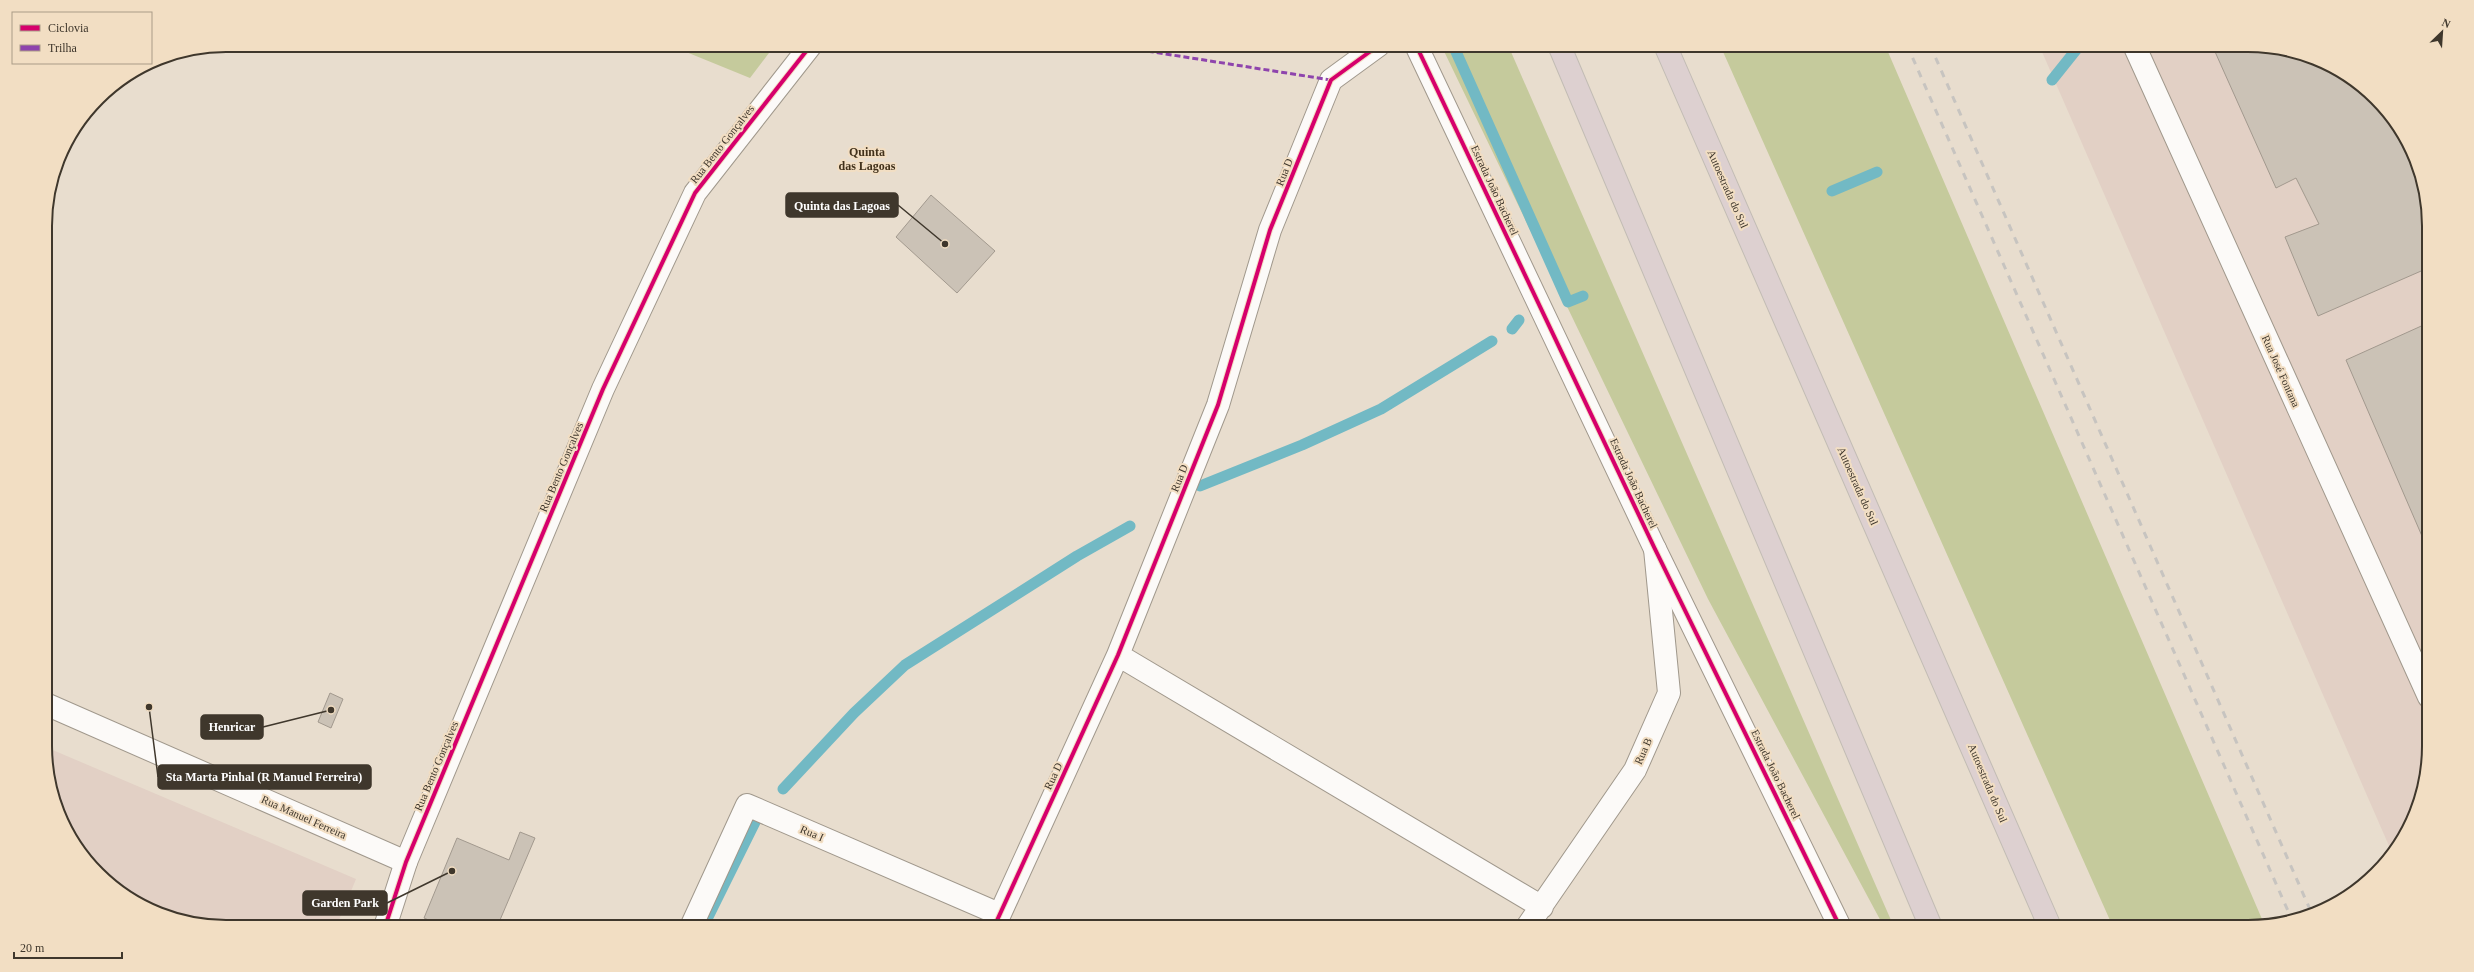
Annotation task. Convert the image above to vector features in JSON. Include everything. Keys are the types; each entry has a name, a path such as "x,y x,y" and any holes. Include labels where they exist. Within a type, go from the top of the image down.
{"highway":[{"path":"1562,52 1928,920"},
{"name":"Autoestrada do Sul","path":"1668,52 2047,920"}],"street":[{"name":"Rua Bento Gonçalves","path":"387,920 406,862 603,389 695,193 806,52"},
{"name":"Rua D","path":"997,920 1118,656 1218,405 1270,230 1331,80 1370,52"},
{"name":"Estrada João Bacherel","path":"1419,52 1654,547 1837,920"},
{"name":"Rua José Fontana","path":"2137,52 2422,682"},
{"name":"Rua B","path":"1532,920 1635,770 1669,693 1654,547"},
{"path":"1118,656 1542,907"},
{"name":"Rua Manuel Ferreira","path":"52,707 406,862"},
{"name":"Rua I","path":"694,920 747,805 995,920"}],"shaded area":[{"path":"2042,52 2260,52 2282,55 2304,61 2335,75 2363,95 2379,111 2393,129 2409,159 2419,192 2422,214 2422,758 2419,780 2413,802 2399,833 2390,847"},
{"path":"52,750 356,879 339,920 214,920 192,917 159,907 129,891 111,877 95,861 81,843 65,813 61,802 53,769"}],"green space":[{"path":"686,52 770,52 750,78"},
{"path":"1444,52 1511,52 1891,920 1880,920 1708,599"},
{"path":"1723,52 1888,52 2262,920 2110,920"}],"building":[{"path":"2215,52 2271,53 2304,61 2315,65 2345,81 2363,95 2379,111 2393,129 2409,159 2419,192 2422,214 2422,271 2318,316 2285,237 2319,224 2296,178 2276,188"},
{"path":"931,195 995,251 957,293 896,237"},
{"path":"2422,326 2422,536 2346,360"},
{"path":"330,693 343,699 331,728 318,722"},
{"path":"520,832 535,838 500,920 429,920 424,918 457,838 509,860"}],"waterway":[{"path":"1456,52 1568,302 1583,296"},
{"path":"2052,80 2074,52"},
{"path":"1832,191 1877,172"},
{"path":"1512,329 1519,320"},
{"path":"1200,486 1302,445 1381,409 1492,341"},
{"path":"783,789 854,713 905,665 1077,556 1130,526"},
{"path":"706,920 759,814"}],"railway":[{"path":"1910,52 2290,915"},
{"path":"1933,52 2310,909"}],"marked path":[{"path":"1153,52 1331,80"}],"cycle path":[{"path":"387,920 406,862 603,389 695,193 806,52"},
{"path":"997,920 1118,655 1218,405 1270,230 1331,80 1369,52"},
{"path":"1419,52 1654,547 1837,920"}],"place":[{"name":"Quinta das Lagoas","path":"945,244"},
{"name":"Sta Marta Pinhal (R Manuel Ferreira)","path":"149,707"},
{"name":"Henricar","path":"331,710"},
{"name":"Garden Park","path":"452,871"}],"district":[{"name":"Quinta das Lagoas","path":"867,159"}]}
